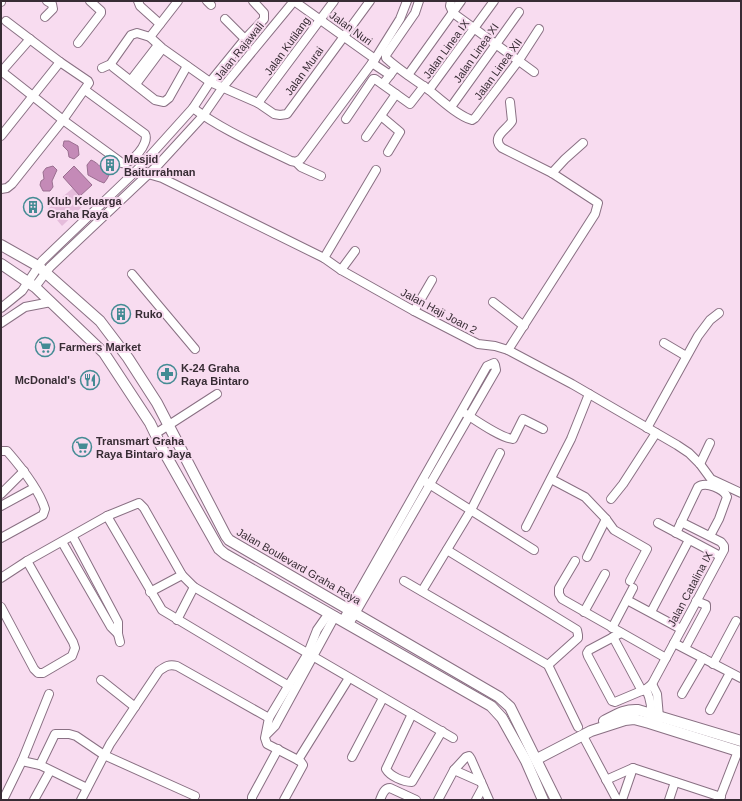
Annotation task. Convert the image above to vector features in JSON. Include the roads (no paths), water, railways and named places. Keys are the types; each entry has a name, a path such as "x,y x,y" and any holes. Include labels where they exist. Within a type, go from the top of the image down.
{"main road":[{"name":"Jalan Boulevard Graha Raya","path":"1,245 42,270 100,321 128,358 157,403 229,540 499,697 510,707 556,800"},
{"path":"19,276 25,276 30,272 31,266 28,261"},
{"path":"1,264 32,284 104,353 126,385 155,434 219,549 225,554 491,706 502,718 526,761 543,800"},
{"path":"536,759 603,721 630,710 638,710 654,720 740,748"}],"street":[{"path":"45,17 53,9 52,4 47,1"},
{"path":"78,43 101,13 99,8 90,1"},
{"path":"138,1 140,6 160,24"},
{"path":"150,37 178,1"},
{"path":"1,308 32,284 42,270 139,168 192,108 210,82 245,39 264,19 264,13 254,1"},
{"name":"Jalan Nuri","path":"294,1 344,36 390,75"},
{"name":"Jalan Rajawali","path":"42,270 50,268 158,165 203,116 223,87 294,1"},
{"name":"Jalan Kutilang","path":"258,103 334,1"},
{"name":"Jalan Murai","path":"258,103 274,114 287,114 370,1"},
{"path":"296,162 301,159 374,61 400,19 407,1"},
{"path":"418,1 415,13 386,56 396,67 451,107"},
{"path":"451,1 450,6 453,12 534,72"},
{"path":"408,75 461,1"},
{"name":"Jalan Linea IX","path":"396,94 412,104 475,28 494,1"},
{"name":"Jalan Linea XI","path":"451,107 519,12"},
{"path":"225,19 245,39"},
{"path":"1,189 7,188 12,184 63,120 89,83 6,21"},
{"name":"Jalan Linea XII","path":"451,107 467,118 472,120 475,118 519,60 539,29"},
{"path":"102,68 111,64 133,33 137,33 150,37 160,47 210,82 258,103"},
{"path":"30,39 1,72 63,120 125,164 137,154 146,142 147,138 145,134 85,90"},
{"path":"134,82 160,47"},
{"path":"1,136 60,62"},
{"path":"111,64 155,100 164,102 169,98 187,66"},
{"path":"383,84 396,67"},
{"path":"346,119 374,78 396,94 366,137"},
{"path":"508,350 596,214 598,203 552,173 499,145 497,141 498,136 512,121 510,102"},
{"path":"192,108 203,116 296,162 301,167 322,176"},
{"path":"381,116 400,132 388,152"},
{"path":"552,173 583,143"},
{"name":"Jalan Haji Joan 2","path":"139,168 148,174 162,178 324,258 341,270 414,311 478,344 495,346 508,350 572,384 656,432 689,453 700,464 711,479 741,494"},
{"path":"324,258 376,170"},
{"path":"341,270 355,251"},
{"path":"132,274 195,349"},
{"path":"414,311 432,280"},
{"path":"1,323 25,307 51,302"},
{"path":"494,302 524,326"},
{"path":"647,428 703,327 719,313"},
{"path":"664,343 686,356"},
{"path":"284,800 303,766 302,762 267,744 265,738 269,718 311,654 339,618 352,611 426,482 462,411 488,365 494,363 496,370 469,416 426,482"},
{"path":"155,434 217,394"},
{"path":"526,527 571,439 589,394"},
{"path":"462,411 510,439 513,439 523,419 543,430"},
{"path":"611,499 623,484 656,432"},
{"path":"700,464 710,443"},
{"path":"1,538 43,515 45,509 43,502 24,471 7,451 2,451"},
{"path":"422,591 471,510 500,453"},
{"path":"1,494 24,471"},
{"path":"551,479 585,497 614,530 647,549 631,585 627,600 612,628"},
{"path":"426,482 534,550"},
{"path":"676,533 681,522 700,486 706,485 726,493 727,500 710,536 681,522"},
{"path":"1,506 34,488"},
{"path":"1,578 27,561 73,537 107,516 139,503 144,508 182,575 194,587 453,738"},
{"path":"107,516 150,592 162,610 289,686"},
{"path":"587,557 606,520"},
{"path":"658,523 720,556"},
{"name":"Jalan Catalina IX","path":"646,688 666,658 724,550 724,546 721,542 710,536"},
{"path":"62,542 111,627 119,638 118,622 73,537"},
{"path":"651,612 689,540"},
{"path":"447,550 577,630 578,638 548,665"},
{"path":"1,607 34,669 38,673 43,674 72,656 75,648 73,642 27,561"},
{"path":"575,561 559,588 559,594 562,599 612,628 646,688 650,697 654,720"},
{"path":"584,612 604,574"},
{"path":"150,592 182,575"},
{"path":"404,581 548,665 584,731 606,780 617,800"},
{"path":"177,620 194,587"},
{"path":"627,600 681,629"},
{"path":"685,648 706,609 706,605 696,601"},
{"path":"713,664 736,621"},
{"path":"617,635 666,658"},
{"path":"617,635 589,650 587,653 588,656 613,701 615,702 646,688"},
{"path":"674,642 741,678"},
{"path":"267,734 275,726 311,654"},
{"path":"682,694 703,658"},
{"path":"81,800 104,756 135,707 160,671 171,664 269,718"},
{"path":"710,710 730,672"},
{"path":"298,760 349,678"},
{"path":"101,680 135,707"},
{"path":"3,800 22,761 49,694"},
{"path":"352,757 383,698"},
{"path":"412,714 386,769 388,772 406,782 412,782 442,731"},
{"path":"40,766 55,734 69,734 76,736 104,756 195,796"},
{"path":"606,780 633,768 720,798 740,748"},
{"path":"252,800 252,797 278,749"},
{"path":"438,800 454,770 466,757 469,756 472,759 489,800"},
{"path":"22,761 40,766 87,788"},
{"path":"622,800 633,768"},
{"path":"454,770 482,784"},
{"path":"34,800 50,771"},
{"path":"669,800 676,782"},
{"path":"476,800 482,784"},
{"path":"380,800 385,790 390,788 416,800"}],"place":[{"name":"Masjid Baiturrahman","path":"110,165"},
{"name":"Klub Keluarga Graha Raya","path":"33,207"},
{"name":"Ruko","path":"121,314"},
{"name":"Farmers Market","path":"45,347"},
{"name":"K-24 Graha Raya Bintaro","path":"167,374"},
{"name":"McDonald's","path":"90,380"},
{"name":"Transmart Graha Raya Bintaro Jaya","path":"82,447"}]}
